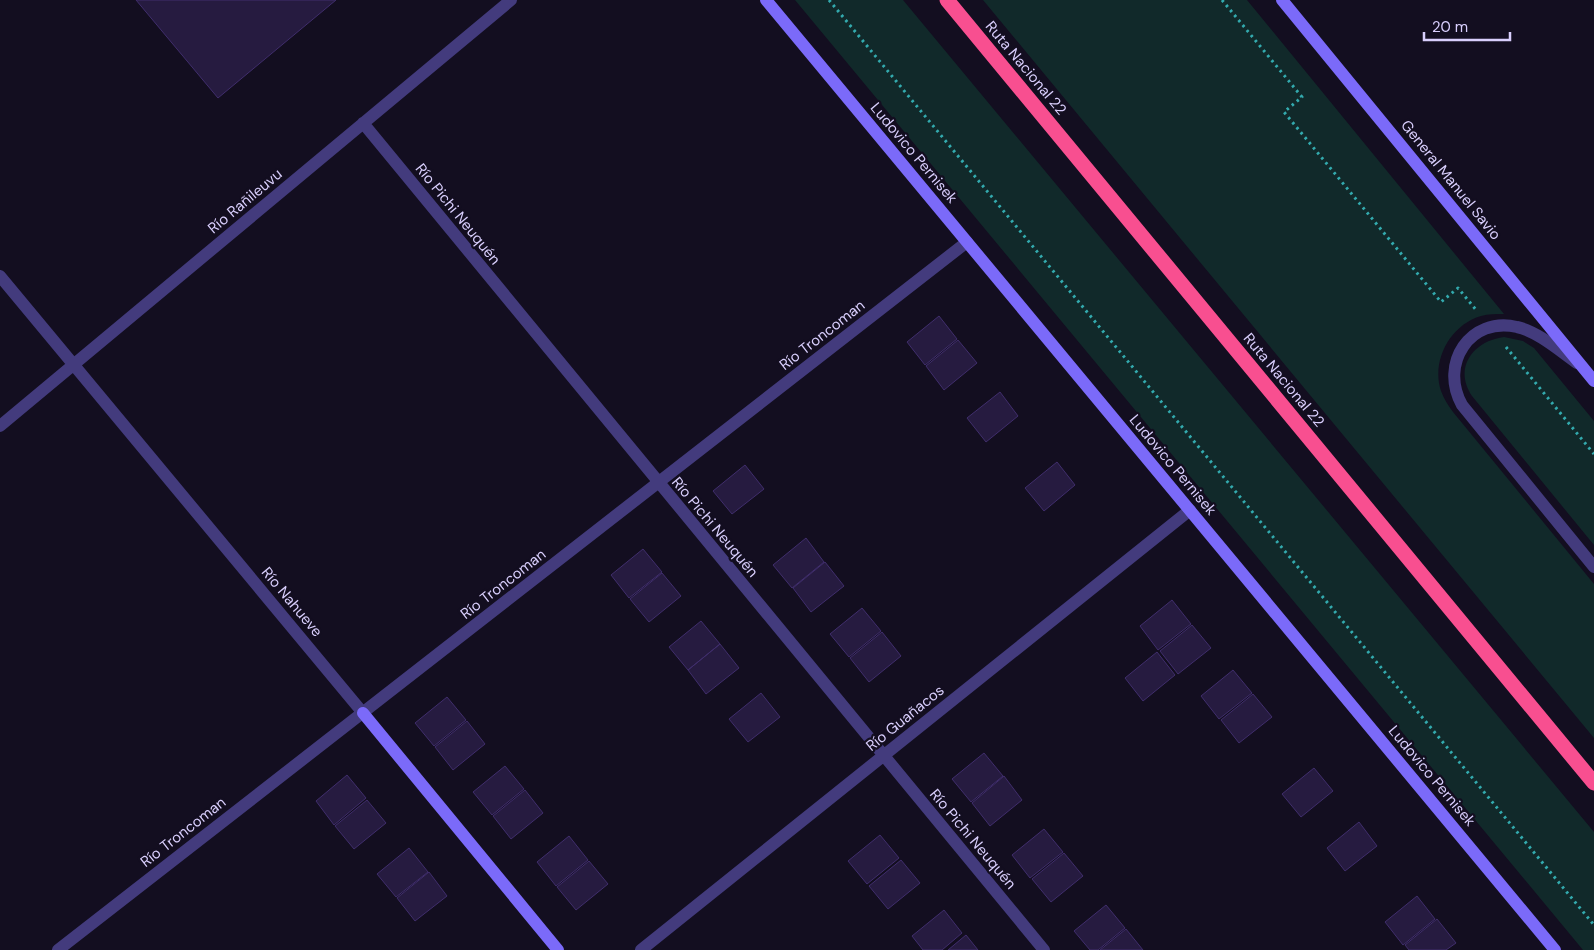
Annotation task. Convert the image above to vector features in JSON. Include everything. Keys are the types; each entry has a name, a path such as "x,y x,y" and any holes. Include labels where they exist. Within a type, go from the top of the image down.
{"highway":[{"name":"Ruta Nacional 22","path":"947,0 1594,783"}],"street":[{"name":"Río Rañileuvu","path":"0,426 510,0"},
{"name":"Ludovico Pernisek","path":"766,0 1555,950"},
{"name":"General Manuel Savio","path":"1282,0 1594,381"},
{"name":"Río Pichi Neuquén","path":"363,123 1044,950"},
{"name":"Río Troncoman","path":"58,950 967,242"},
{"name":"Río Nahueve","path":"0,276 558,950"},
{"path":"1582,367 1527,330 1514,326 1500,325 1475,334 1466,343 1456,361 1453,380 1456,394 1466,411 1594,567"},
{"name":"Río Guañacos","path":"641,950 1190,510"}],"path":[{"path":"829,0 1594,925"},
{"path":"1222,0 1302,97 1284,112 1441,302 1458,288 1481,316"},
{"path":"1504,345 1594,454"}],"green space":[{"path":"795,0 903,0 1594,832 1594,950 1583,950"},
{"path":"983,0 1247,0 1504,314 1484,315 1460,327 1452,336 1441,356 1439,380 1441,391 1453,412 1594,584 1594,738"},
{"path":"1504,337 1523,341 1534,348 1594,421 1594,545 1472,396 1467,386 1466,366 1475,350 1483,344"}],"building":[{"path":"136,0 336,0 218,98"},
{"path":"939,316 957,339 925,365 907,342"},
{"path":"958,340 977,363 944,390 926,366"},
{"path":"1000,392 1018,416 986,442 967,418"},
{"path":"1057,462 1075,485 1044,511 1025,488"},
{"path":"745,465 764,489 732,514 713,491"},
{"path":"806,538 824,562 792,588 773,565"},
{"path":"643,549 662,572 629,598 611,575"},
{"path":"825,562 844,586 811,612 793,588"},
{"path":"662,573 681,596 649,622 630,599"},
{"path":"1172,600 1191,624 1158,650 1140,626"},
{"path":"862,608 881,631 849,657 830,634"},
{"path":"701,621 720,644 688,670 669,647"},
{"path":"1192,625 1211,648 1178,674 1160,651"},
{"path":"882,632 901,656 869,682 850,658"},
{"path":"720,644 739,668 706,694 688,670"},
{"path":"1157,652 1175,675 1143,701 1125,678"},
{"path":"1233,670 1252,693 1219,719 1201,696"},
{"path":"761,693 780,717 748,742 729,719"},
{"path":"1253,694 1272,717 1239,743 1221,720"},
{"path":"447,697 466,720 434,746 415,723"},
{"path":"467,721 485,744 453,770 435,747"},
{"path":"984,753 1003,776 971,802 952,779"},
{"path":"505,766 524,789 492,815 473,792"},
{"path":"1314,768 1333,791 1301,817 1282,794"},
{"path":"347,775 366,798 334,825 316,801"},
{"path":"1004,776 1022,800 990,826 972,803"},
{"path":"525,790 543,813 511,839 493,816"},
{"path":"367,800 386,823 354,849 335,826"},
{"path":"1359,822 1377,846 1345,871 1327,848"},
{"path":"1044,829 1063,852 1030,878 1012,855"},
{"path":"880,835 899,858 867,884 848,861"},
{"path":"569,836 588,860 556,886 537,862"},
{"path":"409,848 428,872 396,897 377,874"},
{"path":"1064,853 1083,876 1051,902 1032,879"},
{"path":"901,860 920,883 888,909 869,886"},
{"path":"589,861 608,884 576,910 557,887"},
{"path":"429,872 447,896 415,921 397,898"},
{"path":"1417,896 1435,919 1403,945 1385,922"},
{"path":"1106,905 1125,928 1098,950 1090,950 1074,931"},
{"path":"944,910 962,933 942,950 923,950 912,936"},
{"path":"1437,919 1456,943 1446,950 1409,950 1405,945"},
{"path":"1126,929 1143,950 1100,950"},
{"path":"966,935 978,950 948,950"}]}
